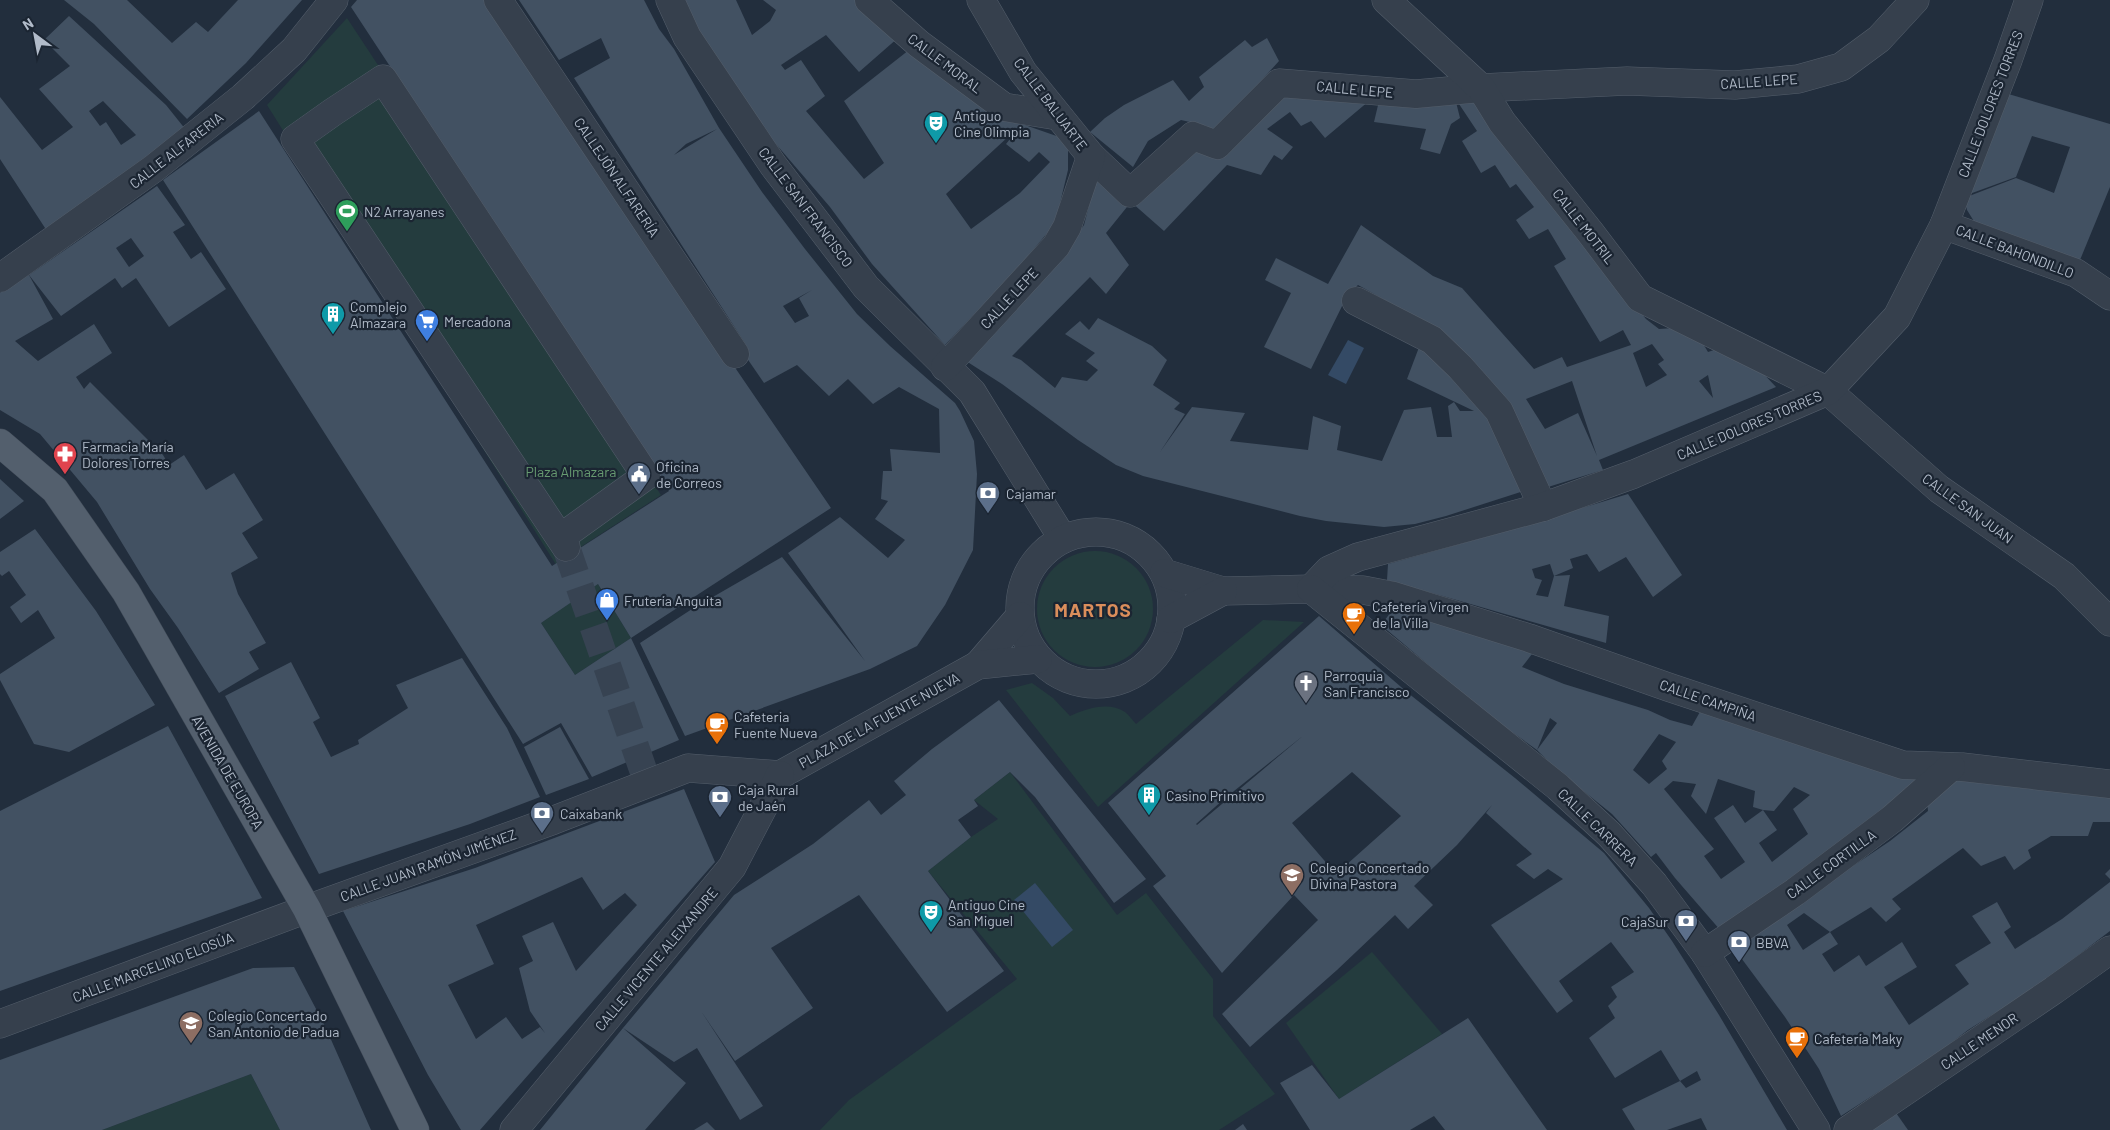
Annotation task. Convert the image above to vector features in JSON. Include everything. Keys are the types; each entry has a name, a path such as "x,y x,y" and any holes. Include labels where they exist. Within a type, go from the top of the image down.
{"main road":[{"name":"AVENIDA DE EUROPA","path":"0,444 55,490 126,592 306,909 415,1130"}],"street":[{"name":"CALLE ALFARERIA","path":"0,278 153,169 243,97 294,50 334,0"},
{"name":"CALLEJÓN ALFARERÍA","path":"498,0 735,354"},
{"name":"CALLE SAN FRANCISCO","path":"670,0 687,37 773,166 866,287 972,392 1063,539"},
{"name":"CALLE MORAL","path":"869,0 919,44 1004,107 1058,116"},
{"name":"CALLE BALUARTE","path":"982,0 1022,72 1091,156"},
{"name":"CALLE MOTRIL","path":"1386,0 1481,88 1502,122 1640,298 1828,391"},
{"name":"CALLE LEPE","path":"945,367 1056,246 1068,227 1091,156 1130,193 1193,136 1217,146 1279,83 1416,94 1481,88 1627,81 1735,85 1798,79 1841,67 1879,40 1914,0"},
{"name":"CALLE DOLORES TORRES","path":"1311,589 1329,570 1358,557 1544,507 1634,474 1828,391 1897,317 1944,225 2008,60 2029,0"},
{"path":"383,80 646,476 563,542 296,139 333,112 383,80"},
{"name":"CALLE BAHONDILLO","path":"1944,225 2076,273 2110,296"},
{"path":"1356,301 1432,340 1460,367 1499,411 1544,507"},
{"name":"CALLE SAN JUAN","path":"1828,391 1939,489 2064,576 2110,622"},
{"path":"1085,532 1110,532 1132,540 1150,554 1164,573 1171,596 1171,619 1164,643 1149,662 1129,676 1105,684 1073,680 1057,674 1038,659 1026,639 1020,616 1021,592 1029,570 1044,552 1063,539 1085,532"},
{"path":"1164,573 1223,592 1311,589"},
{"name":"CALLE CAMPIÑA","path":"1311,589 1363,590 1394,596 1529,638 1903,765 1951,767 2110,784"},
{"name":"CALLE CARRERA","path":"1311,589 1558,787 1609,834 1654,884 1705,953 1816,1130"},
{"path":"1171,619 1223,592"},
{"name":"PLAZA DE LA FUENTE NUEVA","path":"780,775 978,666 1020,616"},
{"name":"PLAZA DE LA FUENTE NUEVA","path":"978,666 1038,659"},
{"name":"CALLE CORTILLA","path":"1705,953 1795,892 1892,819 1951,767"},
{"name":"CALLE JUAN RAMÓN JIMÉNEZ","path":"306,909 554,820 688,768 780,775"},
{"name":"CALLE VICENTE ALEIXANDRE","path":"514,1130 732,868 780,775"},
{"name":"CALLE MARCELINO ELOSÚA","path":"0,1024 306,909"},
{"name":"CALLE MENOR","path":"1848,1130 2110,950"}],"green space":[{"name":"Plaza Almazara","path":"347,18 661,495 573,552 592,588 598,584 631,638 575,675 541,623 577,598 267,105"},
{"path":"1095,551 1117,555 1136,568 1149,587 1153,609 1149,631 1136,650 1117,663 1095,667 1073,663 1054,650 1041,631 1037,609 1041,587 1054,568 1073,555"},
{"path":"1263,620 1304,622 1098,807 1006,690 1032,683 1053,698 1070,716 1097,707 1111,707 1125,712 1136,724"},
{"path":"1010,772 1117,915 1146,893 1213,979 1213,1016 1275,1094 1219,1130 820,1130 849,1100 1017,979 928,871 971,837 998,819 974,800"},
{"path":"1372,952 1442,1034 1339,1099 1286,1023"},
{"path":"251,1074 280,1130 102,1130"}],"water":[{"path":"1348,340 1364,348 1346,384 1328,375"},
{"path":"1035,883 1073,930 1052,947 1014,900"}],"building":[{"path":"64,0 127,0 172,43 196,22 208,32 238,0 302,0 246,63 187,119 94,24"},
{"path":"357,0 484,0 831,508 631,638 679,740 592,777 561,723 523,744 163,180 259,111 552,566 669,491 351,7","holes":["598,584 631,638 575,675 541,623"]},
{"path":"519,0 644,0 659,29 674,49 719,128 762,192 857,314 890,346 955,403 974,441 977,474 973,550 945,605 917,646 870,669 685,736 640,643 692,609 782,557 865,661 788,553 840,517 888,558 905,540 875,519 888,501 881,499 883,471 892,471 890,449 940,453 939,409 899,387 873,404 848,379 829,396 797,365 764,383 742,351 748,348 574,78 610,58 601,38 559,60","holes":["717,129 674,155 686,144","812,290 799,298 809,316 795,323 783,306"]},
{"path":"683,0 736,0 752,35 770,21 776,10 763,0 859,0 899,37 859,72 826,35 781,65 785,70 801,60 825,96 806,111 864,179 884,163 844,101 909,50 1022,124 1068,140 1068,170 1055,224 1016,270 945,345 872,264 830,207 769,136 713,58","holes":["1022,124 1006,144 1029,162 1039,152 1050,162 1020,193 971,229 946,194"]},
{"path":"69,16 166,105 186,130 47,231 0,159 0,97 42,150 73,127 39,89 70,66 44,40","holes":["103,101 136,135 121,145 106,122 100,126 89,111"]},
{"path":"1267,38 1279,61 1213,134 1207,126 1181,120 1148,141 1133,167 1090,132 1105,118 1124,105 1173,80 1189,101 1204,87 1199,77 1245,40 1252,47"},
{"path":"1281,91 1369,101 1325,138 1311,121 1301,126 1290,112 1267,129 1293,147 1282,160 1274,155 1261,175 1227,165 1164,231 1131,202 1194,145"},
{"path":"2005,93 2110,124 2110,187 2080,260 1975,223 1967,210 1964,198 2016,178 2054,193 2070,147 2032,136 2016,177 1964,196"},
{"path":"1455,98 1477,102 1535,172 1588,247 1646,319 1659,329 1674,328 1699,337 1708,352 1723,347 1759,369 1776,387 1599,460 1603,470 1548,487 1525,439 1505,407 1475,367 1452,343 1428,324 1358,285 1348,294 1311,369 1264,347 1291,293 1265,280 1276,258 1328,284 1361,225 1433,276 1462,288 1534,369 1562,357 1567,367 1631,345 1623,330 1600,342 1554,266 1566,259 1548,229 1529,239 1516,220 1534,207 1516,184 1510,188 1495,165 1481,173 1462,141 1477,131","holes":["1652,344 1664,360 1658,364 1667,375 1646,387 1633,353","1708,375 1713,398 1699,381","1572,381 1597,456 1578,413 1545,429 1526,399"]},
{"path":"1455,98 1460,118 1451,124 1440,154 1420,149 1426,129 1374,122 1379,101 1433,101"},
{"path":"1097,175 1131,202 1106,233 1129,265 1106,294 1090,277 1012,356 1021,360 1055,388 1062,377 1087,381 1098,370 1086,361 1095,353 1065,334 1080,321 1089,330 1098,318 1152,346 1167,360 1153,385 1180,403 1174,409 1185,414 1160,452 1192,407 1245,413 1230,441 1308,450 1313,416 1341,426 1337,450 1382,461 1404,410 1431,407 1437,437 1452,437 1448,406 1454,402 1460,411 1474,411 1407,379 1421,342 1491,416 1530,489 1415,524 1384,527 1326,521 1300,516 1143,476 1116,465 1078,440 1002,384 966,361 1065,252 1084,225"},
{"path":"157,186 185,225 173,232 191,259 201,252 226,289 169,327 136,278 122,288 115,278 61,316 29,275","holes":["131,238 144,256 129,267 116,248"]},
{"path":"29,275 53,319 15,341 38,361 94,324 112,353 76,377 84,389 90,382 163,455 169,465 184,455 206,490 234,473 263,520 242,533 258,558 231,573 238,594 266,643 249,652 259,669 219,693 178,628 150,589 97,502 40,434 0,410 0,293"},
{"path":"0,479 24,501 0,519"},
{"path":"1628,494 1682,575 1653,597 1626,557 1599,572 1587,554 1570,559 1573,568 1554,576 1570,575 1564,606 1609,616 1606,643 1387,580 1388,564","holes":["1550,564 1554,576 1548,597 1536,595 1542,580 1535,578 1532,569"]},
{"path":"35,529 96,611 155,705 69,752 34,744 0,680 0,674 55,638 38,610 21,623 10,607 26,595 9,571 2,576 0,574 0,552"},
{"path":"1394,608 1535,650 1522,667 1564,684 1648,710 1670,720 1692,726 1701,710 1919,777 1903,795 1721,931 1656,853 1651,857 1612,814 1556,769 1537,750 1487,714 1381,625","holes":["1550,718 1557,723 1537,750","1659,734 1676,742 1662,761 1667,769 1649,784 1633,770","1718,779 1755,791 1753,807 1763,810 1745,823 1733,805 1714,818 1745,862 1721,879 1704,856 1714,849 1664,789 1673,781 1696,784 1691,796 1706,814","1794,787 1810,795 1793,809 1808,834 1772,862 1759,843 1777,830 1763,810 1774,811"]},
{"path":"1319,616 1408,693 1515,778 1604,853 1649,908 1672,941 1719,1015 1787,1130 1707,1130 1701,1118 1667,1130 1635,1130 1622,1109 1680,1081 1661,1050 1615,1078 1589,1038 1615,1018 1608,1006 1617,997 1611,987 1634,972 1611,942 1559,981 1573,1001 1557,1013 1491,925 1563,879 1548,869 1534,879 1516,865 1532,854 1486,813 1492,805 1457,845 1414,886 1433,905 1408,929 1395,915 1337,970 1250,1047 1222,1014 1318,920 1294,895 1222,973 1153,886 1166,876 1108,803","holes":["1304,735 1197,825 1196,824 1224,799","1352,772 1401,816 1336,874 1292,823","1697,1071 1701,1080 1686,1088 1680,1081"]},
{"path":"462,658 507,728 540,797 470,824 319,874 225,696 291,662 320,718 313,722 331,757 359,744 358,740 408,708 396,685"},
{"path":"999,700 1146,879 1114,903 1035,797 1010,772 974,800 978,806 958,820 971,837 928,871 1004,971 947,1012 859,895 771,948 813,1008 735,1061 701,1011 763,1106 740,1120 697,1048 674,1062 623,1028 734,895 813,844 869,800 881,815 906,795 894,781 932,749"},
{"path":"168,726 262,898 0,991 0,811"},
{"path":"560,727 589,779 546,795 524,747"},
{"path":"1957,774 2110,796 2110,822 2093,822 2088,836 2051,836 2028,850 2031,858 2014,870 2005,856 1981,866 1963,848 1892,899 1901,909 1886,922 1871,907 1830,932 1838,944 1822,954 1834,972 1859,955 1866,966 1902,942 1917,967 1884,987 1909,1025 1969,984 1955,965 1991,943 1972,916 1997,902 2011,927 2004,932 2015,949 2062,919 2110,882 2110,931 2039,985 1968,1030 1934,1056 1841,1116 1819,1069 1785,1017 1733,947 1890,841 1928,811 1927,801","holes":["1804,913 1830,932 1803,950 1787,925"]},
{"path":"684,789 715,862 480,1130 461,1130 428,1075 343,911 475,868","holes":["582,877 603,910 625,893 637,905 576,971 553,922 522,936 533,961 519,968 530,1011 545,1033 540,1027 522,1039 506,1017 476,1039 448,985 494,964 476,925"]},
{"path":"2110,869 2110,879 2105,874"},
{"name":"Colegio Concertado San Antonio de Padua","path":"294,967 325,1026 371,1130 280,1130 251,1074 102,1130 0,1130 0,1060 253,968"},
{"path":"1468,1018 1547,1130 1445,1130 1434,1116 1410,1130 1310,1130 1280,1083 1312,1065 1339,1099"},
{"path":"623,1028 686,1083 645,1130 540,1130"},
{"path":"1894,1110 1908,1130 1864,1130"},
{"path":"707,1122 715,1130 694,1130"},
{"path":"1243,1124 1247,1130 1235,1130"}],"tunnel":[{"path":"566,547 648,784"}],"place":[{"name":"Antiguo Cine Olimpia","path":"936,144"},
{"name":"N2 Arrayanes","path":"347,232"},
{"name":"Complejo Almazara","path":"333,335"},
{"name":"Mercadona","path":"427,342"},
{"name":"Farmacia María Dolores Torres","path":"65,475"},
{"name":"Oficina de Correos","path":"639,495"},
{"name":"Cajamar","path":"988,514"},
{"name":"Frutería Anguita","path":"607,621"},
{"name":"Cafetería Virgen de la Villa","path":"1354,635"},
{"name":"Parroquia San Francisco","path":"1306,704"},
{"name":"Cafeteria Fuente Nueva","path":"717,745"},
{"name":"Casino Primitivo","path":"1149,816"},
{"name":"Caja Rural de Jaén","path":"720,818"},
{"name":"Caixabank","path":"542,834"},
{"name":"Colegio Concertado Divina Pastora","path":"1292,896"},
{"name":"Antiguo Cine San Miguel","path":"931,933"},
{"name":"CajaSur","path":"1686,942"},
{"name":"BBVA","path":"1739,963"},
{"name":"Colegio Concertado San Antonio de Padua","path":"191,1044"},
{"name":"Cafetería Maky","path":"1797,1059"}],"district":[{"name":"MARTOS","path":"1093,609"}]}
